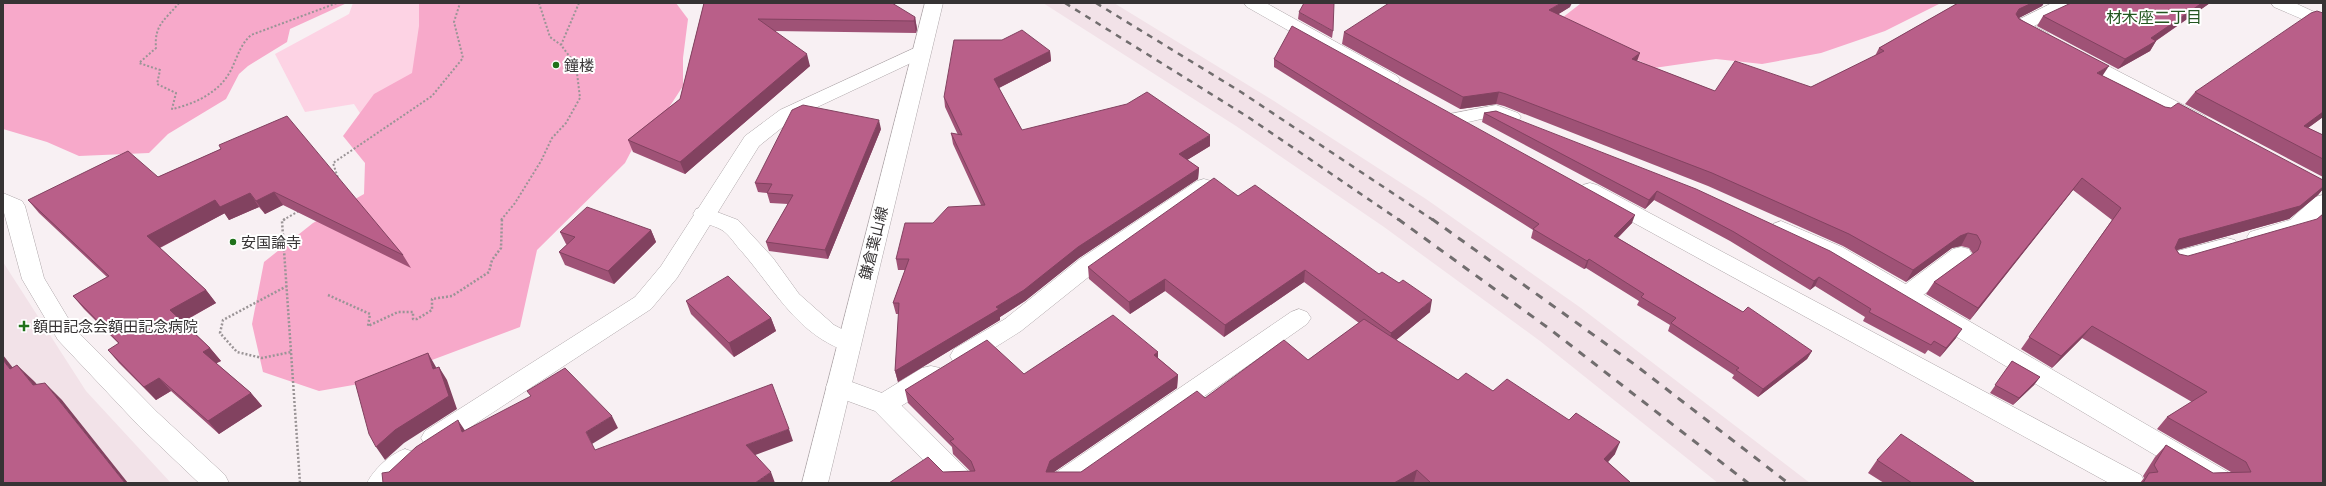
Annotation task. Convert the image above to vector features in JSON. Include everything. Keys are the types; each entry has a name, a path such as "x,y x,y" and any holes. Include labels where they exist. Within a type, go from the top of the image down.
{"street":[{"name":"鎌倉葉山線","path":"815,483 934,3"},
{"path":"1253,3 1409,91"},
{"path":"2066,3 2020,26 2217,131"},
{"path":"2280,3 2323,23"},
{"path":"380,483 414,451 643,303 669,272 704,214 752,141 787,114 921,51"},
{"path":"1437,106 1485,133"},
{"path":"1457,118 1496,111 1532,126"},
{"path":"1569,179 2132,483"},
{"path":"884,404 1013,325 1088,265 1204,186"},
{"path":"2178,259 2298,225 2321,191"},
{"path":"3,200 14,206 33,279 66,334 148,419 216,483"},
{"path":"704,214 730,225 765,264 791,300 826,331 849,343"},
{"path":"1764,221 1834,253 2224,483"},
{"path":"1907,295 1961,255"},
{"path":"1061,483 1300,318"},
{"path":"838,387 884,404 963,483"}],"path":[{"path":"178,3 155,34 156,48 139,63 160,70 157,84 176,93 172,109 198,100 216,88 227,77 237,54 252,35 269,26 286,22 337,3"},
{"path":"341,186 333,163 432,96 463,58 454,22 460,3"},
{"path":"328,294 370,314 368,326 370,326 398,312 413,312 413,319 418,319 432,310 432,299 452,296 489,272 492,260 500,248 501,220 515,203 541,160 552,138 566,123 580,98 576,87 578,66 573,56 550,37 539,3"},
{"path":"561,45 567,37 574,12 580,3"},
{"path":"300,483 282,221 302,209"},
{"path":"286,286 277,294 248,306 223,320 220,333 238,352 262,358 291,352"}],"shaded area":[{"path":"3,3 347,3 290,29 287,42 248,66 239,74 226,99 168,134 149,153 79,156 47,142 3,129"},
{"path":"353,3 473,3 401,175 354,104 305,112 275,54 349,14"},
{"path":"419,3 676,3 688,19 683,58 683,86 668,109 639,136 625,163 537,250 520,327 376,381 319,391 263,372 252,324 264,262 313,223 364,194 365,163 343,136 374,94 412,73 419,26"},
{"path":"1043,3 1114,3 1274,101 1426,199 1581,308 1810,483 1718,483 1540,341 1384,227 1236,126"},
{"path":"1579,3 1941,3 1885,31 1821,53 1762,64 1716,59 1654,68 1558,21 1580,4"},
{"name":"額田記念会額田記念病院","path":"3,262 86,391 171,483 3,483"}],"building":[{"path":"704,3 892,3 915,17 914,21 758,19 807,54 680,162 628,140 680,99"},
{"path":"1304,3 1334,3 1333,31 1299,12"},
{"path":"1389,3 1561,3 1549,10 1640,53 1632,59 1715,91 1735,61 1811,87 1884,51 1879,48 1958,3 2032,3 2019,9 2016,14 2019,19 2109,66 2097,73 2165,107 2171,108 2178,103 2323,180 2323,187 2300,206 2179,239 2175,248 2179,254 2188,256 2317,219 2323,214 2323,483 2143,483 2149,473 2158,472 2154,465 2166,445 2213,473 2251,472 2246,462 2167,417 2207,392 2092,326 2061,356 2029,337 2121,208 2082,178 1978,308 1934,282 1978,250 1981,242 1977,235 1968,233 1960,236 1913,270 1849,234 1712,173 1506,94 1499,92 1463,97 1344,32"},
{"path":"2071,3 2202,3 2151,38 2156,41 2125,59 2043,16"},
{"path":"2317,11 2323,13 2323,112 2304,126 2323,135 2323,159 2195,92 2311,13"},
{"path":"1292,26 1635,215 1614,236 1743,312 1748,307 1812,351 1763,389 1736,370 1739,368 1671,323 1676,318 1641,297 1644,294 1589,259 1587,261 1533,229 1539,224 1274,59"},
{"path":"1022,30 1050,51 994,79 1022,130 1127,104 1147,92 1210,135 1179,154 1199,168 1078,247 1024,290 996,307 999,309 895,371 899,303 893,303 909,259 896,259 905,223 933,223 948,207 985,205 951,133 962,135 944,97 954,40 1002,40"},
{"path":"803,105 879,120 825,250 766,242 793,195 767,193 772,184 755,183 792,110"},
{"path":"1496,111 1696,189 1830,251 1962,329 1946,348 1934,341 1931,345 1869,312 1871,309 1819,277 1814,281 1734,232 1657,191 1649,200 1484,113"},
{"path":"287,116 403,255 274,192 256,201 250,193 220,207 215,200 147,236 206,290 170,310 210,348 203,352 251,393 208,421 159,378 144,387 108,350 119,343 73,296 109,276 28,200 128,151 158,177 221,149 219,145"},
{"path":"1214,178 1238,196 1255,185 1379,274 1382,272 1399,283 1403,280 1432,300 1391,333 1305,270 1225,325 1165,279 1129,302 1088,267"},
{"path":"587,207 651,230 608,271 559,252 575,237 560,232"},
{"path":"728,276 771,318 729,343 686,301"},
{"path":"1113,315 1158,352 1154,355 1178,375 1050,461 1046,472 1081,472 1197,391 1205,398 1284,340 1308,360 1364,319 1458,380 1466,373 1493,391 1507,379 1569,420 1576,413 1620,442 1604,459 1631,483 1431,483 1417,470 1394,483 889,483 928,457 943,472 975,471 971,461 950,441 954,439 905,390 987,340 1024,374"},
{"path":"428,353 433,369 439,367 449,396 395,430 376,447 369,434 355,382"},
{"path":"3,360 10,369 17,365 33,385 45,383 125,483 3,483"},
{"path":"2012,361 2040,377 2019,398 1995,385"},
{"path":"565,368 612,416 586,432 595,450 772,384 789,429 746,445 771,472 755,483 383,483 382,473 389,472 416,447 458,420 462,432 531,396 527,391"},
{"path":"1901,434 1974,482 1912,483 1877,460"}],"railway":[{"path":"1065,3 1248,117 1399,220"},
{"path":"1096,3 1241,92 1433,220"},
{"path":"1398,219 1551,330 1748,483"},
{"path":"1432,219 1634,364 1788,483"}],"place":[{"name":"鐘楼","path":"556,65"},
{"name":"安国論寺","path":"233,242"},
{"name":"額田記念会額田記念病院","path":"24,326"}],"district":[{"name":"材木座二丁目","path":"2154,16"}]}
